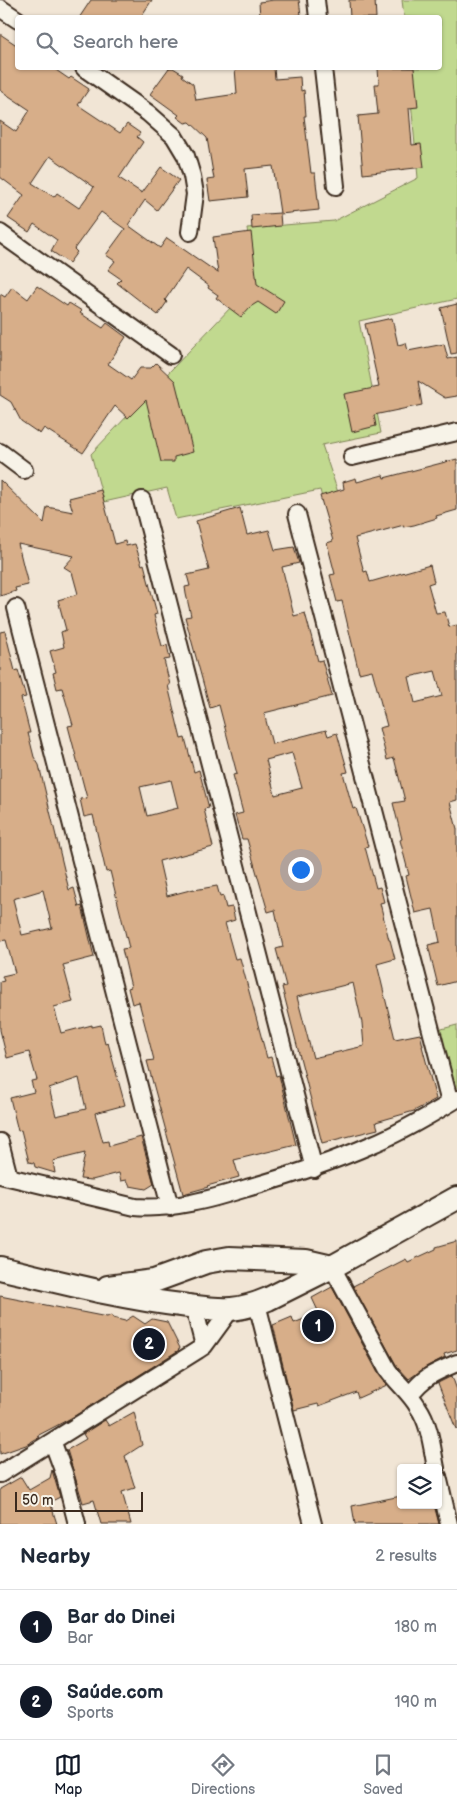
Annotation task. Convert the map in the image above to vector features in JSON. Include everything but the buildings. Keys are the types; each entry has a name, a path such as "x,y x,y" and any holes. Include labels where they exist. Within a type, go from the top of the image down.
{"main road":[{"path":"0,1268 162,1303 231,1309 263,1301 332,1267 457,1198"},
{"path":"95,1290 154,1281 206,1262 229,1258 306,1262 332,1267"},
{"path":"254,1258 271,1275 271,1288 263,1301"},
{"path":"193,1268 188,1276 188,1288 194,1307"}],"street":[{"path":"316,0 318,15"},
{"path":"0,8 15,18"},
{"path":"87,70 148,113 174,136 186,156 192,176 195,194 190,232"},
{"path":"323,70 336,186"},
{"path":"0,233 171,355"},
{"path":"352,457 457,432"},
{"path":"0,452 24,470"},
{"path":"142,500 314,1168"},
{"path":"0,1142 5,1176 135,1207 170,1207 226,1194 314,1168 374,1144 453,1101 297,514"},
{"path":"16,608 170,1207"},
{"path":"332,1267 388,1370 398,1384 410,1395 426,1421 435,1464"},
{"path":"263,1301 313,1524"},
{"path":"194,1307 204,1346"},
{"path":"0,1474 204,1346 231,1309"},
{"path":"410,1395 419,1383 429,1375 457,1363"},
{"path":"52,1443 64,1473 77,1524"},
{"path":"442,1492 450,1524"}],"green space":[{"path":"402,0 457,0 457,299 359,321 381,433 322,445 351,531 332,535 320,490 176,519 167,488 104,502 91,454 253,284 247,228 334,221 418,178 408,70 442,70 442,15 404,15"},
{"path":"457,1025 457,1088 451,1085 434,1031"}],"place":[{"name":"Bar do Dinei","path":"318,1326"},
{"name":"Saúde.com","path":"149,1344"}]}
